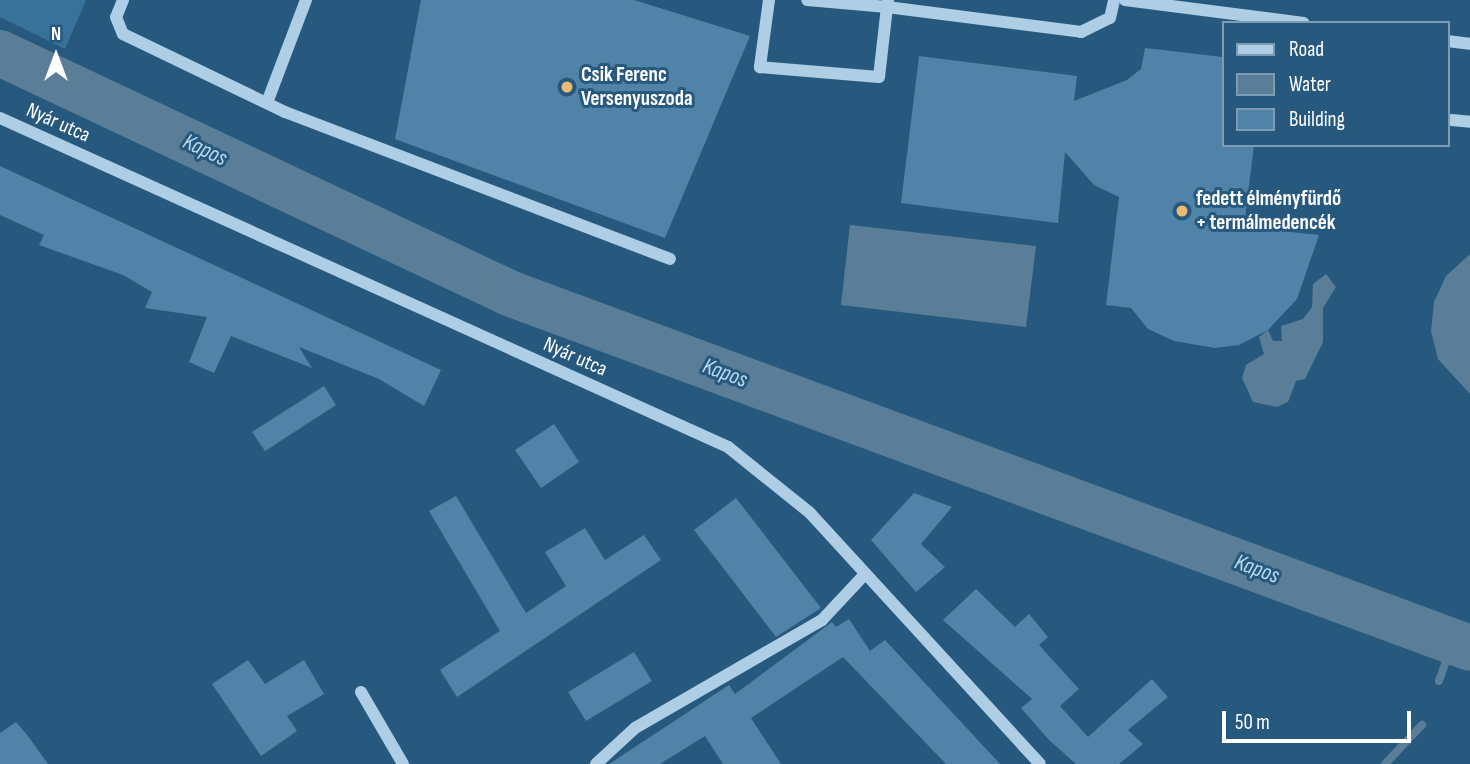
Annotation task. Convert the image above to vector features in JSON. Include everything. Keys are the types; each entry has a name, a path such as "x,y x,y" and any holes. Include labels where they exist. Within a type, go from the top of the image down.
{"street":[{"path":"123,0 116,17 123,34 268,100 285,112 670,259"},
{"path":"268,100 306,0"},
{"path":"769,0 760,67 879,76 888,4"},
{"path":"807,0 888,4 1082,32 1110,18 1114,0"},
{"path":"1125,0 1288,21"},
{"path":"1449,41 1470,44"},
{"name":"Nyár utca","path":"0,118 728,447 810,513 1040,764"},
{"path":"1452,120 1470,122"},
{"path":"596,764 635,728 822,620 866,573"},
{"path":"361,692 403,764"}],"shaded area":[{"path":"0,0 86,0 65,49 0,17"}],"water":[{"path":"850,225 1036,246 1026,327 841,305"},
{"path":"1470,254 1470,394 1438,359 1431,331 1434,302 1446,276"},
{"path":"1326,274 1336,287 1323,308 1323,342 1305,379 1296,381 1288,402 1277,407 1253,402 1242,378 1246,365 1264,354 1259,337 1268,330 1273,341 1282,341 1281,326 1303,319 1312,307 1313,284"}],"building":[{"name":"Csik Ferenc Versenyuszoda","path":"421,0 634,0 750,36 665,238 395,139"},
{"name":"fedett élményfürdő + termálmedencék","path":"1145,48 1222,57 1222,147 1254,147 1244,227 1319,235 1297,299 1268,330 1239,345 1215,348 1174,341 1148,329 1131,308 1106,305 1119,197 1094,185 1065,152 1058,223 901,203 919,56 1077,76 1074,101 1127,80 1141,69"},
{"path":"0,166 441,370 424,406 379,379 299,347 312,368 231,336 214,373 189,362 207,317 145,308 152,292 123,275 39,245 44,235 0,215"},
{"path":"324,386 336,405 265,451 252,432"},
{"path":"554,424 579,462 541,488 515,450"},
{"path":"914,493 952,507 921,544 945,567 916,592 871,540"},
{"path":"456,496 526,613 566,586 545,552 585,528 605,560 644,535 661,560 457,697 440,670 500,631 429,511"},
{"path":"736,498 821,608 776,637 694,530"},
{"path":"976,589 1015,627 1029,614 1048,637 1039,645 1079,689 1060,706 1088,737 1152,679 1168,697 1128,730 1143,744 1119,764 1076,764 1049,740 1021,708 1032,699 943,620"},
{"path":"849,619 870,651 885,640 1000,764 946,764 843,657 751,718 781,764 723,764 705,736 660,764 609,764 729,685 735,694 832,622 836,627"},
{"path":"634,652 652,681 586,721 568,692"},
{"path":"248,660 265,684 304,660 324,694 287,716 297,731 261,756 212,684"},
{"path":"16,722 48,764 0,764 0,733"}],"waterway":[{"name":"Kapos","path":"0,53 509,293 1470,648"},
{"path":"1439,681 1453,641"},
{"path":"1385,764 1422,725"}],"place":[{"name":"Csik Ferenc Versenyuszoda","path":"567,87"},
{"name":"fedett élményfürdő + termálmedencék","path":"1182,211"}]}
